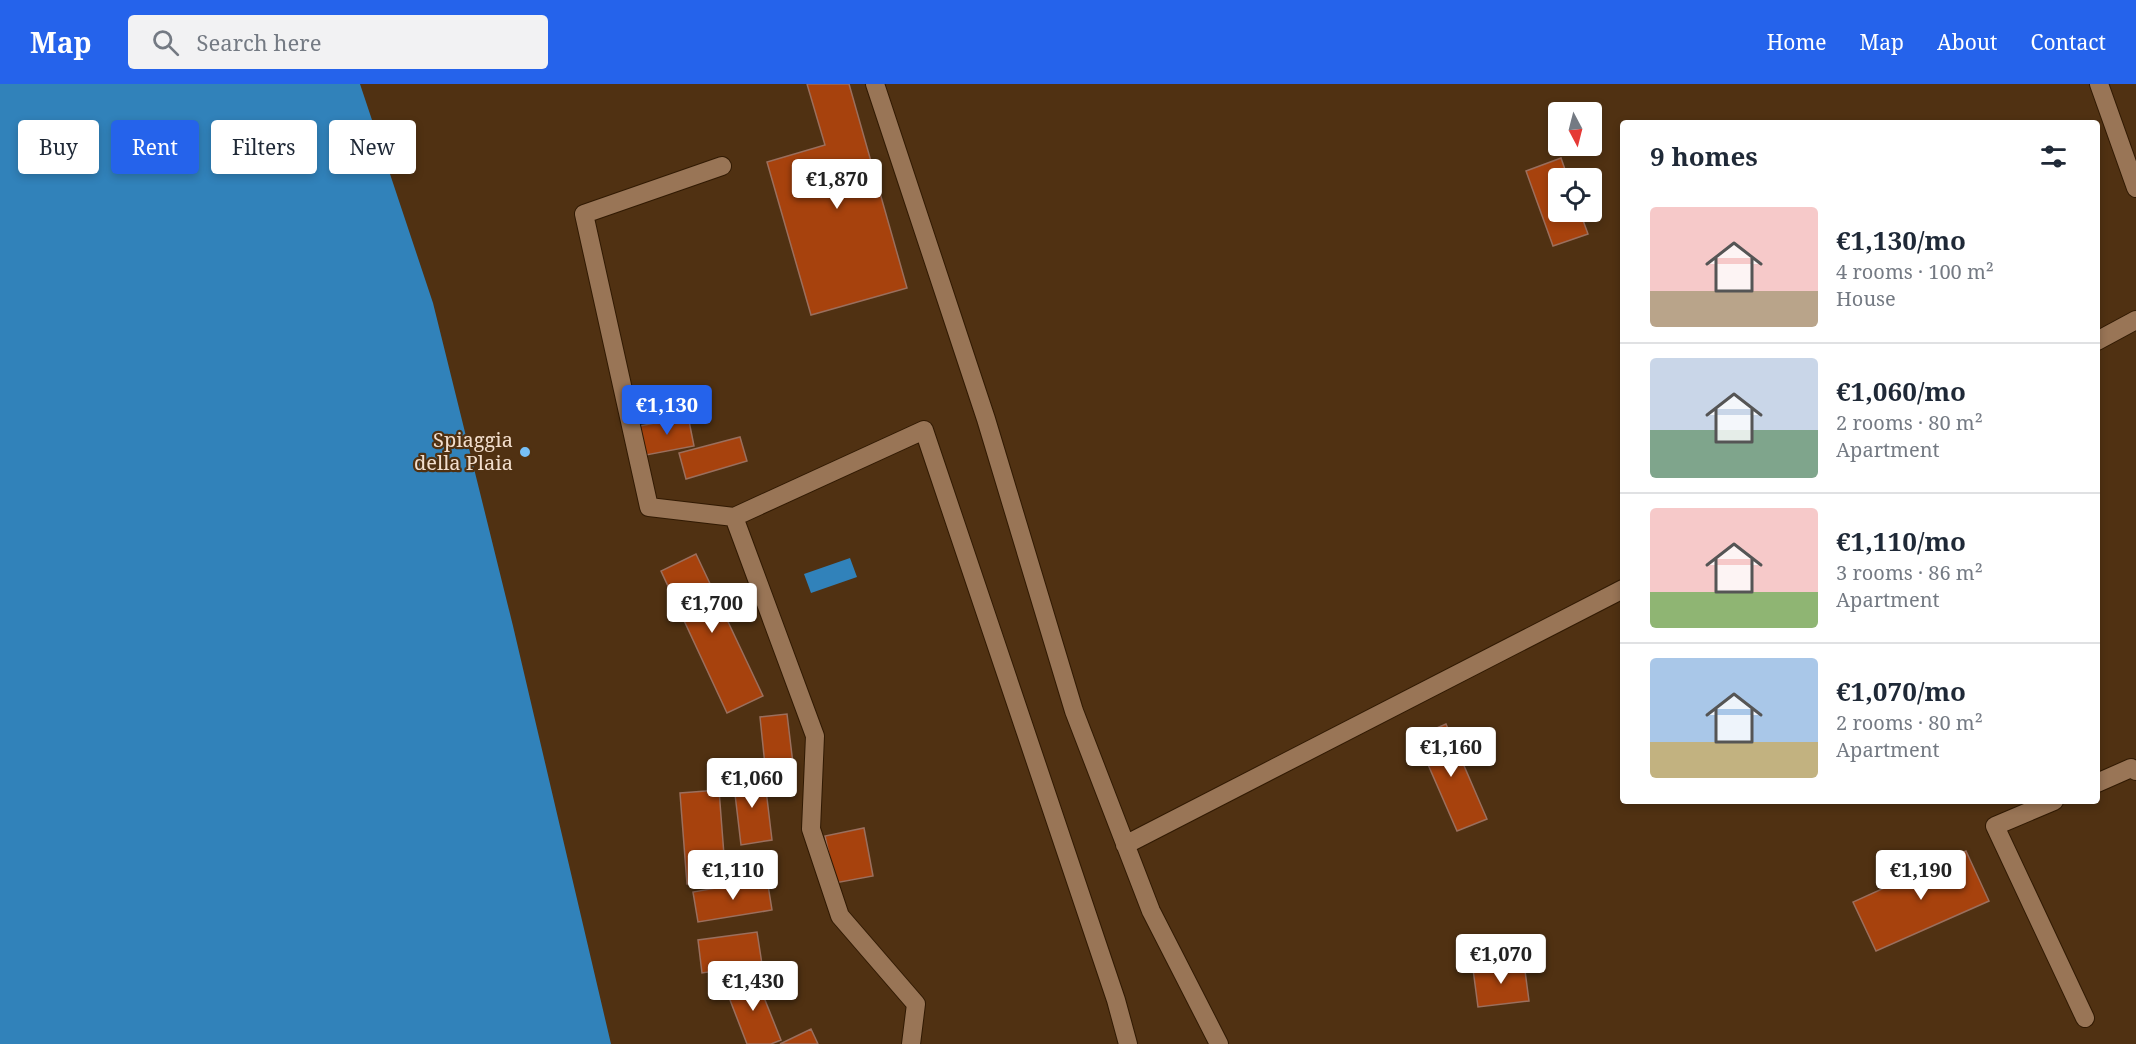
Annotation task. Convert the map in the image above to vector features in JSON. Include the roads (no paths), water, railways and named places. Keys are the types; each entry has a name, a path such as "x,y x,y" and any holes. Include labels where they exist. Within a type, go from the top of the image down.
{"lane":[{"path":"875,84 986,420 1074,711 1151,911 1219,1044"},
{"path":"2099,84 2136,188"},
{"path":"722,166 584,214 650,507 734,517 924,430 1116,1000 1128,1044"},
{"path":"2100,339 2136,320"},
{"path":"734,517 815,736 811,829 840,916 916,1004 911,1044"},
{"path":"1125,845 1620,591"},
{"path":"2100,782 2131,768 2136,771"},
{"path":"2047,804 1995,826 2085,1018"}],"water":[{"path":"0,84 360,84 372,120 329,120 329,174 390,174 433,303 513,626 611,1044 0,1044"},
{"path":"850,558 857,577 811,593 804,574"}],"place":[{"name":"Spiaggia della Plaia","path":"525,452"}]}
